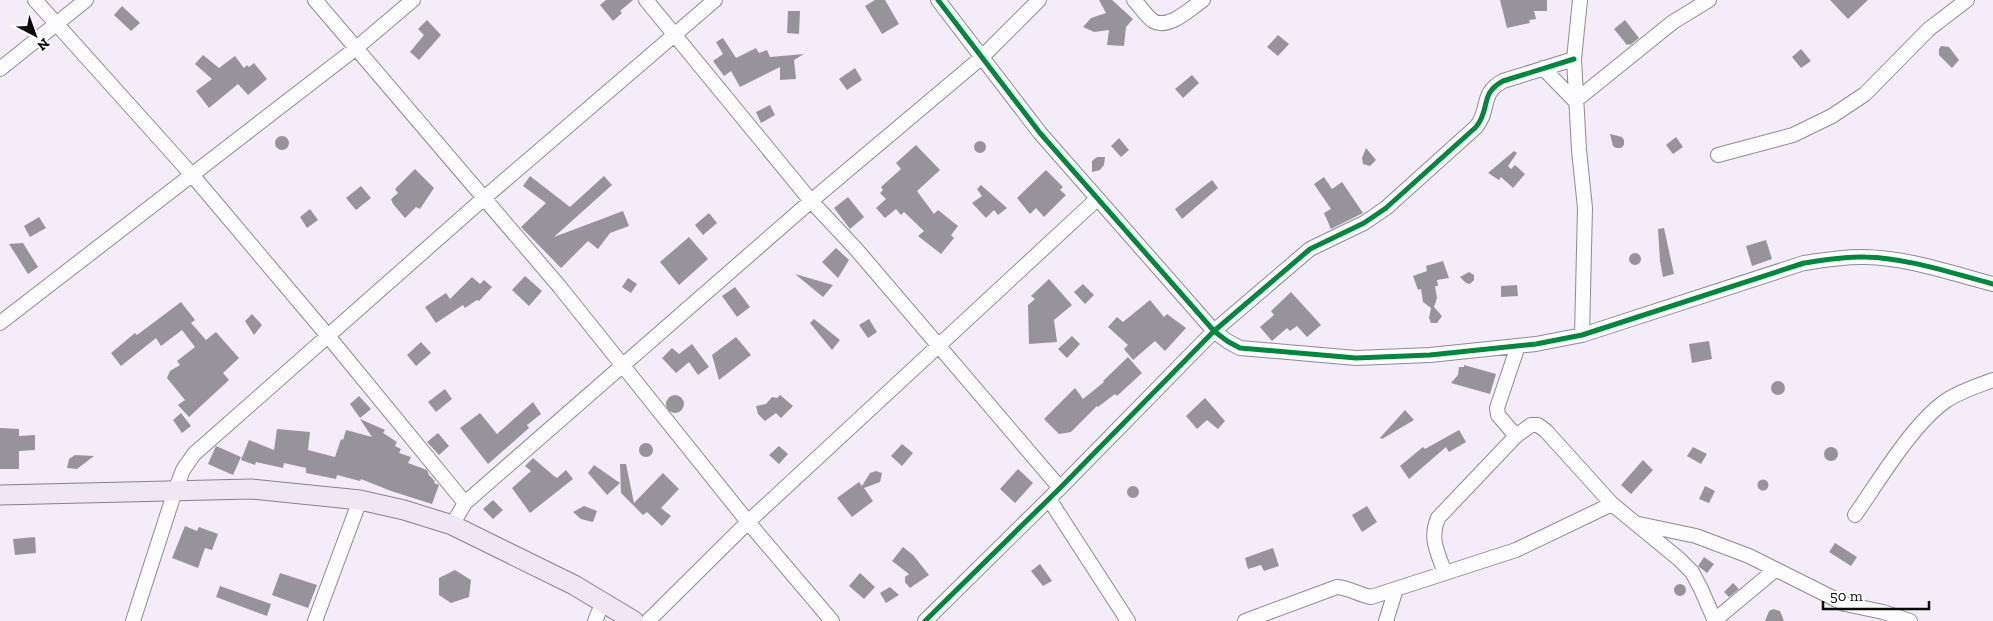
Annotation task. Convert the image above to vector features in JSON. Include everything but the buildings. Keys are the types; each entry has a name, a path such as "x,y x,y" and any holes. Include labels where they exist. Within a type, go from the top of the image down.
{"main road":[{"path":"0,495 251,489 360,500 404,510 452,525 574,585 634,621"}],"street":[{"path":"34,0 193,176 328,336 465,504"},
{"path":"0,69 86,0"},
{"path":"315,0 559,286 748,522 832,621"},
{"path":"0,323 356,49 413,0"},
{"path":"646,0 676,34 811,201 856,249 1060,488"},
{"path":"133,621 183,470 194,454 483,199 715,0"},
{"path":"938,0 1040,133 1097,199 1214,331 1240,348 1356,358 1430,355 1518,346 1582,335 1804,263 1837,258 1866,257 1901,261 1993,284"},
{"path":"452,525 465,504 811,201 982,58 1039,0"},
{"path":"1134,0 1152,20 1160,23 1170,22 1203,0"},
{"path":"1580,0 1574,59 1575,101 1585,208 1582,335"},
{"path":"1575,101 1672,22 1709,0"},
{"path":"1718,155 1793,135 1832,116 1865,94 1929,29 1966,0"},
{"path":"925,621 1060,488 1214,331 1310,249 1364,222 1386,208 1481,121 1488,94 1493,86 1503,81 1574,59"},
{"path":"1543,68 1575,101"},
{"path":"648,621 748,522 1097,199"},
{"path":"1516,436 1498,415 1497,408 1518,346"},
{"path":"1854,515 1910,437 1934,411 1947,400 1964,391 1993,380"},
{"path":"1445,573 1434,540 1434,529 1438,518 1516,436 1531,425 1538,425 1546,431 1612,504 1692,572 1702,589 1715,620 1775,570"},
{"path":"1049,499 1128,621"},
{"path":"315,621 360,500"},
{"path":"1245,621 1337,587 1346,587 1371,597 1516,550 1612,504"},
{"path":"1635,523 1696,536 1749,556 1845,604 1883,612 1910,621"},
{"path":"1386,621 1396,589"},
{"path":"595,621 603,602"}],"cycle path":[{"path":"938,0 1040,133 1214,331 1240,348 1356,358 1430,355 1536,344 1582,335 1804,263 1842,258 1865,257 1897,260 1993,284"},
{"path":"925,621 1060,488 1214,331 1310,249 1364,223 1386,208 1476,127 1483,114 1488,97 1496,86 1503,81 1574,59"}]}
